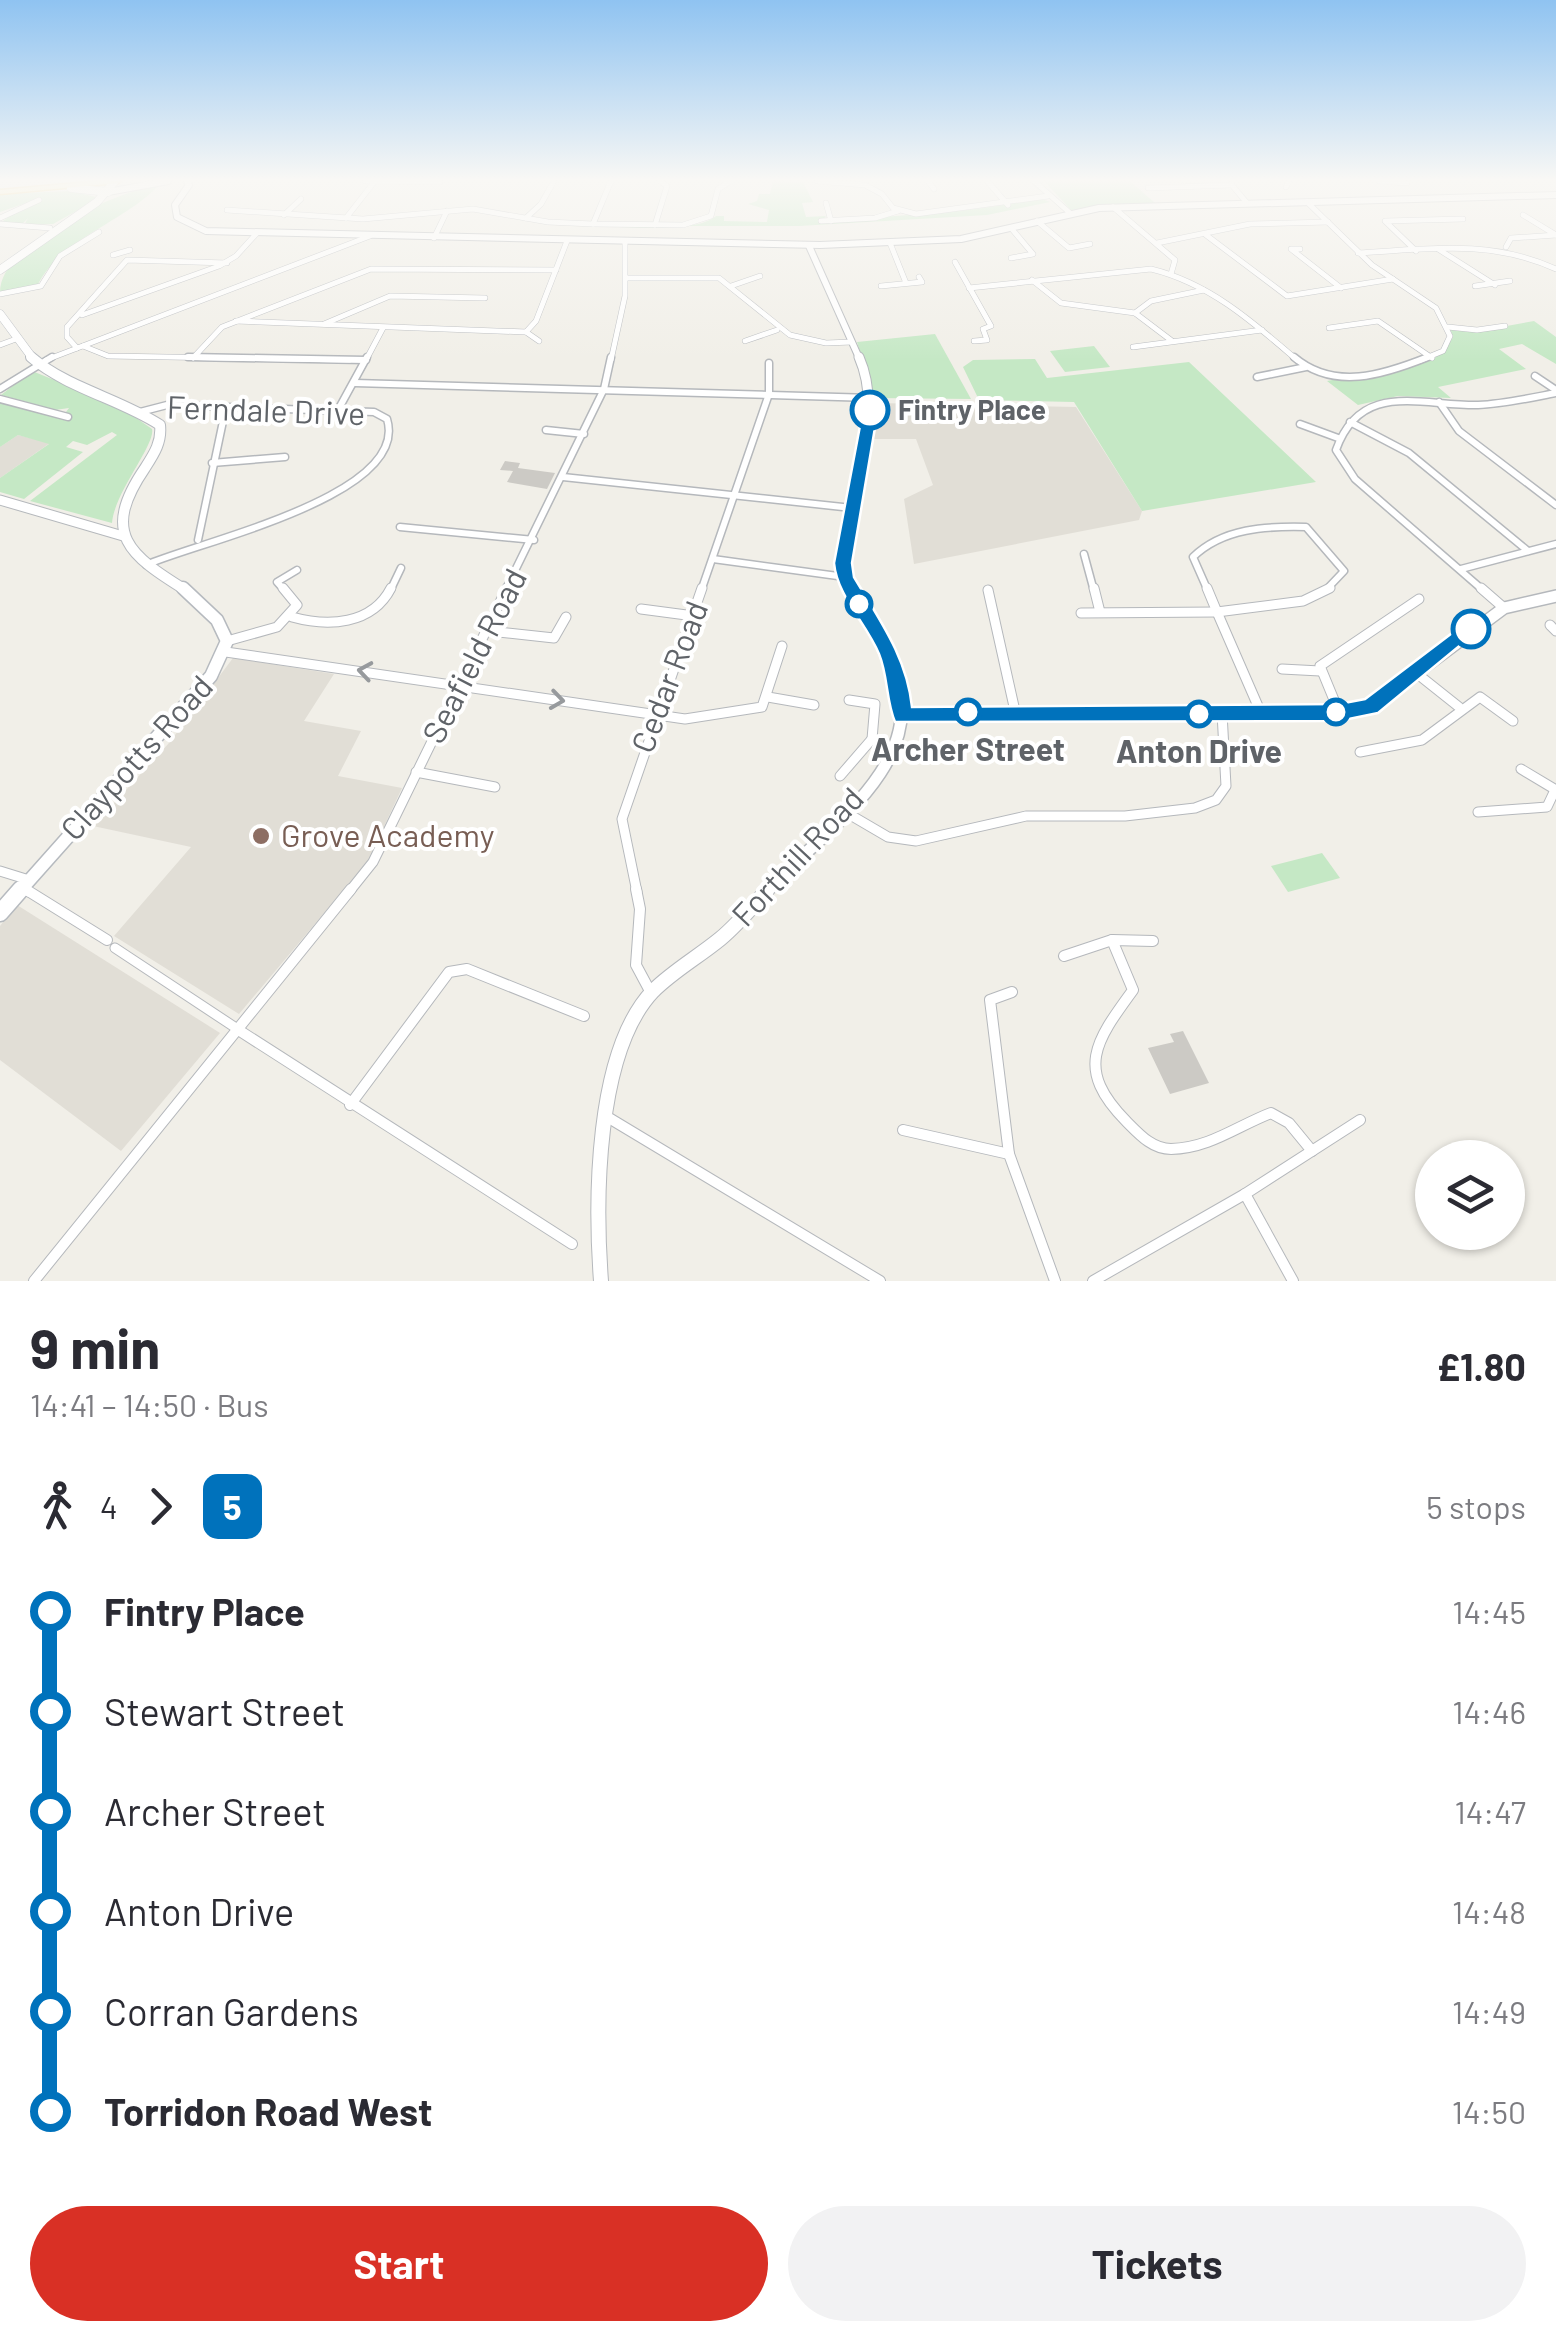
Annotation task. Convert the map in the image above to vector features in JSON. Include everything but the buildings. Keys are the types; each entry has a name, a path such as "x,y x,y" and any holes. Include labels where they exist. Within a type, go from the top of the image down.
{"main road":[{"path":"0,270 35,241"},
{"path":"0,314 37,363 140,412 160,426 162,441 120,508 123,536"},
{"name":"Claypotts Road","path":"0,913 211,676 227,647 211,607 146,565 123,536"}],"street":[{"path":"0,294 40,286 60,256 85,241"},
{"path":"250,241 227,263 82,315 65,332 80,347 108,356 366,360"},
{"path":"0,390 37,363 358,241"},
{"path":"556,241 809,246 942,241"},
{"path":"526,332 536,322 566,241"},
{"path":"1011,258 1033,254 1022,241"},
{"path":"1060,241 1069,248 1090,244"},
{"path":"1154,241 1176,260 1171,274"},
{"path":"1157,243 1171,241"},
{"path":"1213,241 1282,294 1292,297 1393,279"},
{"path":"969,288 1136,268 1171,274 1235,306 1306,367 1322,376 1343,378 1432,358 1447,344 1448,327 1436,308 1346,241"},
{"path":"1406,241 1416,250"},
{"path":"1506,248 1510,241"},
{"name":"Seafield Road","path":"34,1281 373,862 534,540 604,389 626,278 624,242"},
{"path":"890,243 906,284"},
{"path":"713,560 845,578 844,547 872,398 809,246"},
{"path":"1358,253 1506,248 1556,270"},
{"path":"1300,249 1291,249 1341,288"},
{"path":"1438,249 1494,285"},
{"path":"82,315 81,310 130,250"},
{"path":"113,255 227,263"},
{"path":"955,262 991,326 983,329 986,340 974,341"},
{"path":"193,358 222,327 386,266 556,270"},
{"path":"626,278 704,276 731,286 776,330 806,344 852,342"},
{"path":"731,286 760,276"},
{"path":"882,286 922,282 919,276"},
{"path":"1032,280 1061,303 1135,313 1172,341"},
{"path":"1475,286 1510,281"},
{"path":"1135,313 1152,301 1204,290"},
{"path":"324,324 390,296 485,298"},
{"path":"236,321 526,332 538,341"},
{"path":"1329,328 1378,321 1432,358"},
{"path":"1448,327 1505,326"},
{"path":"338,410 383,328"},
{"path":"745,341 776,330"},
{"path":"1133,347 1262,330"},
{"path":"0,345 16,339"},
{"name":"Cedar Road","path":"651,993 636,964 640,909 622,819 770,394 769,363"},
{"path":"1257,377 1306,367"},
{"path":"1535,376 1556,392"},
{"path":"355,383 872,398"},
{"path":"1504,608 1355,480 1336,450 1338,438 1361,409 1376,403 1476,405 1556,392"},
{"path":"0,399 67,413"},
{"path":"1439,402 1458,431 1556,506"},
{"name":"Ferndale Drive","path":"140,412 166,406 338,410 374,412 390,424 390,441 362,474 305,510 198,540 146,565"},
{"path":"198,540 226,407"},
{"path":"1350,422 1409,453 1528,551"},
{"path":"1300,424 1338,438"},
{"path":"546,430 584,434"},
{"path":"212,463 286,457"},
{"path":"563,478 853,508"},
{"path":"0,500 123,536"},
{"path":"400,527 534,540"},
{"path":"1081,612 1216,610 1292,606 1335,585 1344,571 1306,527 1254,531 1216,540 1194,558 1216,610 1261,712"},
{"path":"1461,568 1556,544"},
{"path":"1084,554 1100,612"},
{"path":"292,617 310,623 365,616 383,603 401,568"},
{"path":"227,647 283,626 292,617 296,605 276,582 297,570"},
{"name":"Forthill Road","path":"601,1281 595,1222 609,1118 624,1045 637,1013 651,993 724,936 844,811 894,750 902,716 899,682 888,650 845,578"},
{"path":"988,590 1015,712"},
{"path":"902,716 1339,712 1370,707 1504,608 1556,596"},
{"path":"1339,712 1320,666 1418,600"},
{"path":"641,609 694,616"},
{"path":"489,631 554,638 566,617"},
{"path":"227,647 685,720 762,707 782,646"},
{"path":"1282,669 1320,671"},
{"path":"1416,672 1460,707"},
{"path":"768,697 814,706"},
{"path":"1360,752 1400,747 1431,735 1460,707 1480,697 1513,721"},
{"path":"840,776 872,740 875,704 849,700"},
{"path":"844,811 888,837 916,841 1026,816 1125,816 1195,808 1216,800 1226,786 1222,713"},
{"path":"872,740 894,750"},
{"path":"1478,812 1547,807 1555,790 1522,768"},
{"path":"416,772 495,787"},
{"path":"0,872 25,883 350,1104 572,1244"},
{"path":"1112,940 1133,990 1102,1029 1092,1052 1090,1071 1108,1104 1152,1144 1166,1150 1238,1131 1252,1119 1272,1113 1290,1123 1312,1150"},
{"path":"1064,956 1112,940 1153,941"},
{"path":"350,1104 449,972 466,969 584,1016"},
{"path":"1012,992 990,1000 1009,1154 1055,1281"},
{"path":"609,1118 880,1281"},
{"path":"1092,1281 1245,1194 1360,1120"},
{"path":"904,1130 1009,1154"},
{"path":"1245,1194 1293,1281"}],"shaded area":[{"path":"876,403 1076,407 1142,511 1139,520 914,564 904,499 933,485 916,439 871,439"},
{"path":"18,435 50,443 0,478 0,447"},
{"name":"Grove Academy","path":"233,658 334,674 304,721 361,731 338,776 402,788 368,861 239,1014 114,936 191,847 93,826 169,743"},
{"path":"17,905 220,1033 121,1151 0,1060 0,926"}],"green space":[{"path":"36,241 81,241 49,268 38,284 0,292 5,273"},
{"path":"1534,321 1556,337 1556,364 1522,344 1499,349 1526,369 1438,387 1451,398 1398,396 1358,405 1327,381 1430,361 1445,351 1453,337 1450,328 1479,331"},
{"path":"935,334 971,399 874,398 857,342"},
{"path":"1094,346 1110,367 1065,372 1050,351"},
{"path":"1035,359 1047,378 1189,362 1316,482 1142,511 1074,402 979,400 963,367 973,360"},
{"path":"32,371 119,406 152,429 112,523 30,501 117,435 112,432 87,445 73,441 66,447 83,452 24,499 0,492 0,478 49,444 18,435 0,447 0,402 65,420 72,416 66,412 69,408 55,410 1,395"},
{"path":"1322,853 1340,878 1288,892 1271,866"}],"bus line":[{"name":"5","path":"870,410 843,563 845,578 888,650 899,682 902,716 971,712 1339,712 1370,707 1471,629"}],"place":[{"name":"Fintry Place","path":"870,410"},
{"name":"Archer Street","path":"968,712"},
{"name":"Anton Drive","path":"1199,714"},
{"name":"Grove Academy","path":"261,836"}]}
